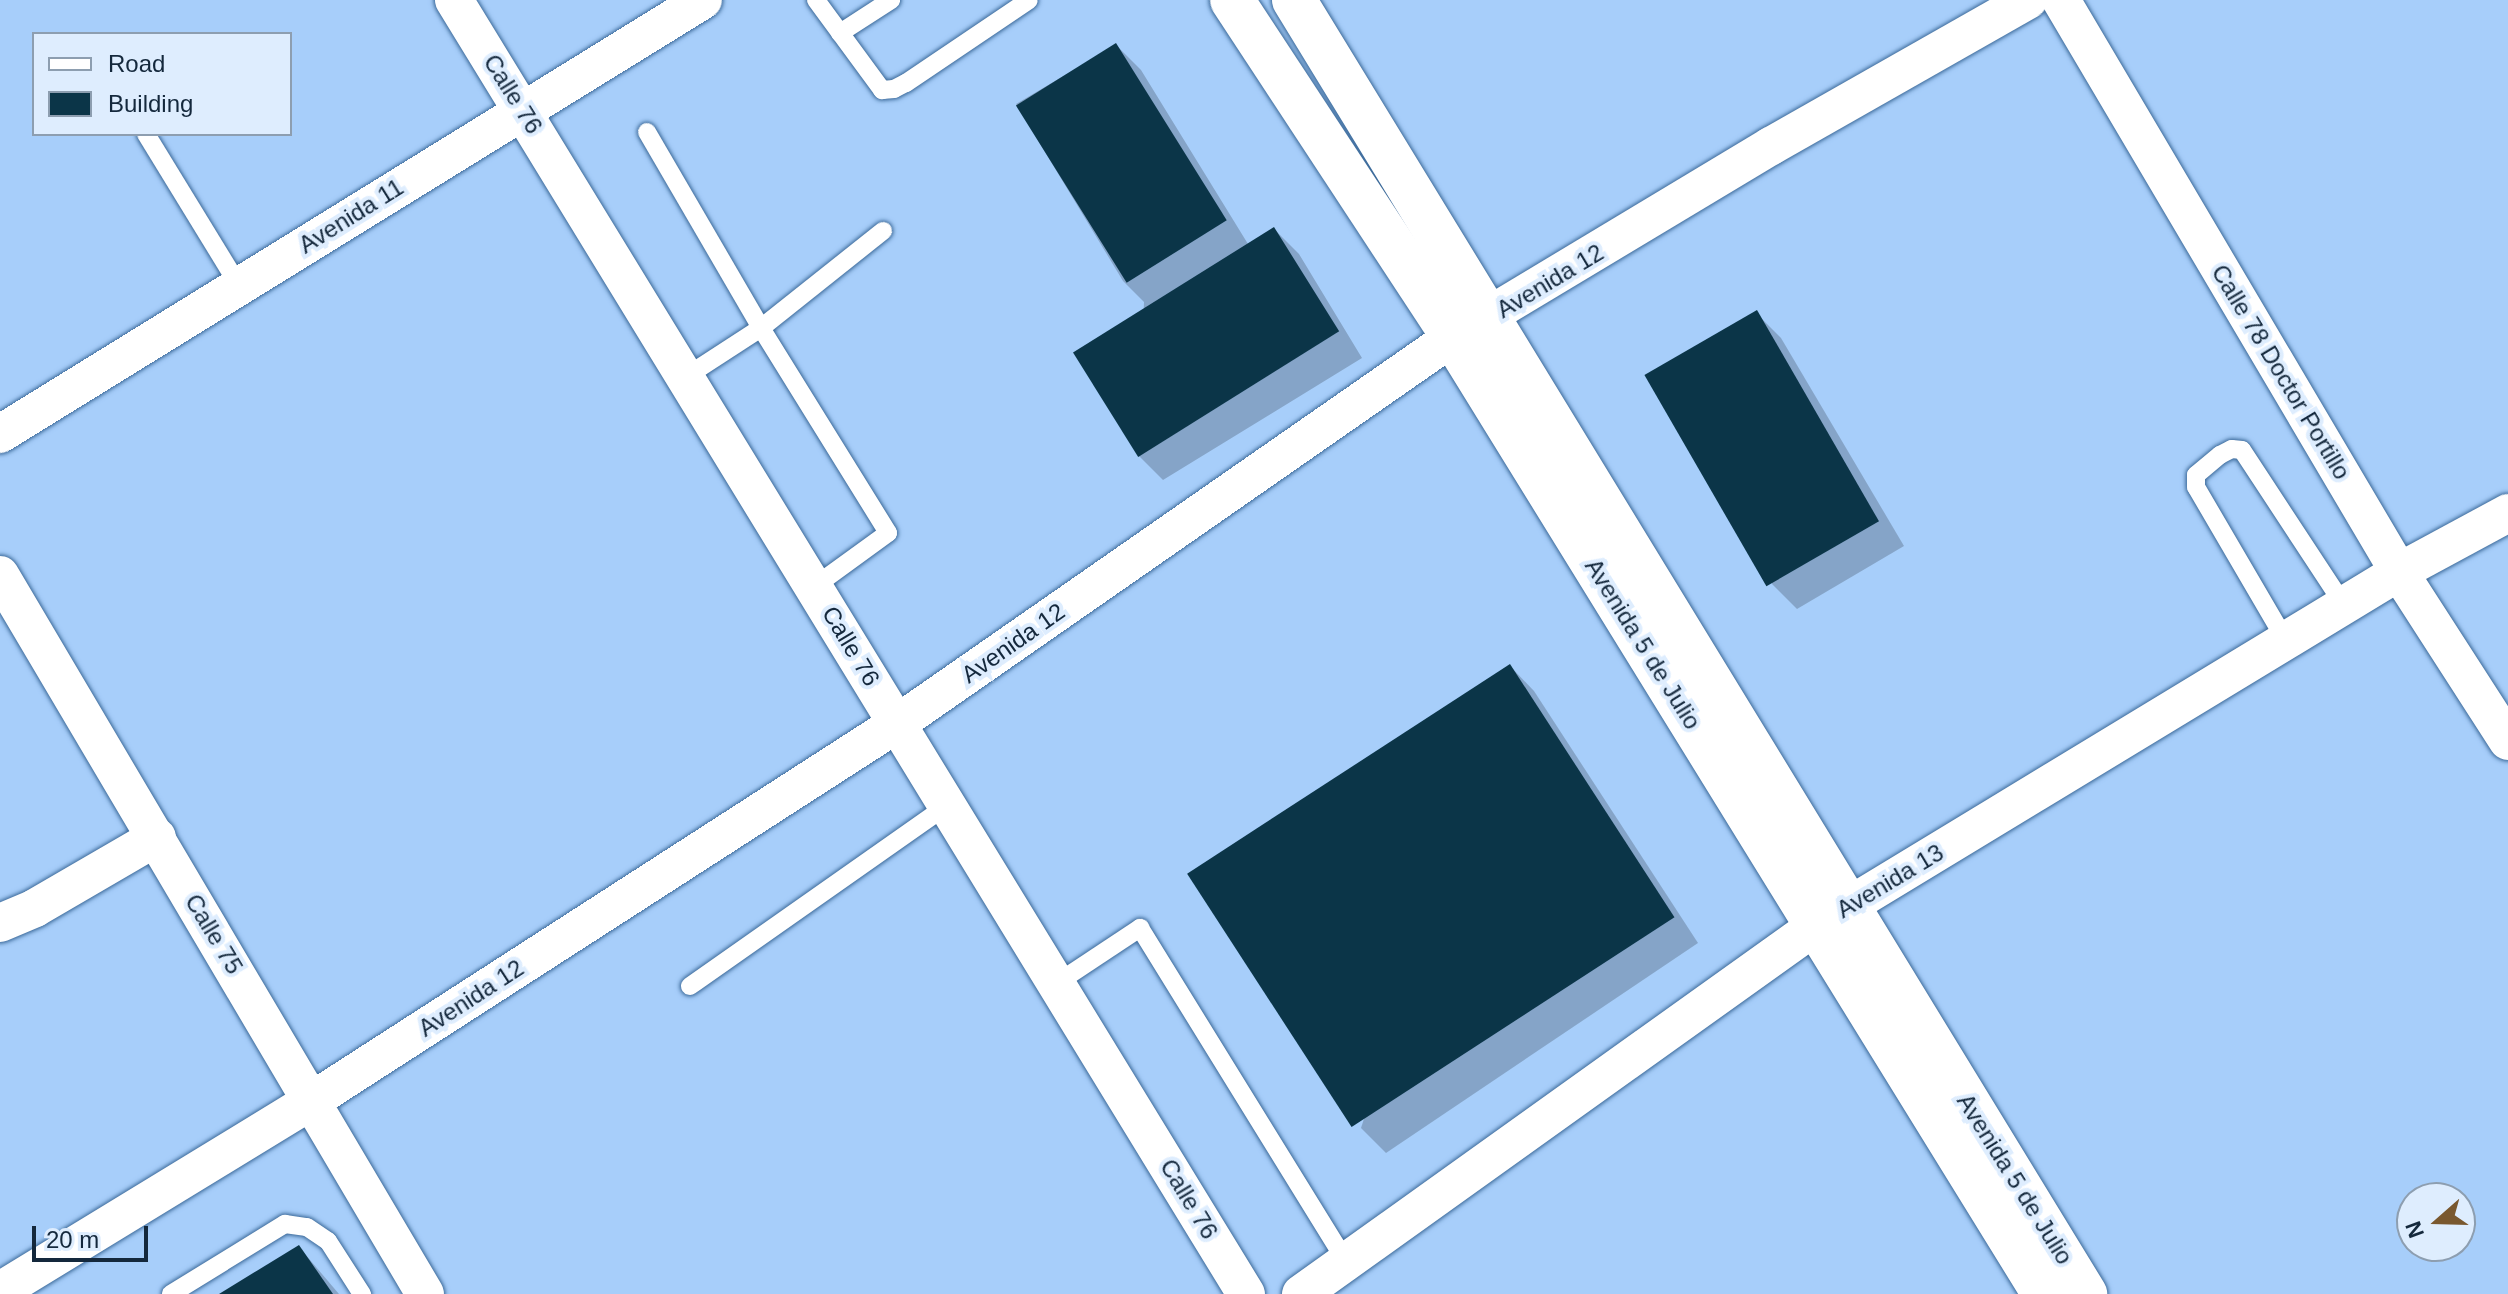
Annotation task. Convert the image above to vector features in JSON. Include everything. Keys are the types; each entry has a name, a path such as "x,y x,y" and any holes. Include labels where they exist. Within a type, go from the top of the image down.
{"main road":[{"name":"Avenida 5 de Julio","path":"1232,0 1470,328"},
{"name":"Avenida 5 de Julio","path":"1294,0 1470,328 1832,916 2085,1294"},
{"name":"Avenida 5 de Julio","path":"1832,916 2044,1294"}],"street":[{"name":"Calle 76","path":"454,0 523,108 1246,1294"},
{"name":"Avenida 11","path":"0,434 523,108 703,0"},
{"name":"Avenida 12","path":"0,1291 313,1100 898,723 1470,328 1771,146 2028,0"},
{"name":"Calle 78 Doctor Portillo","path":"2061,0 2399,572 2508,741"},
{"name":"Avenida 13","path":"1301,1294 1832,916 2399,572 2508,513"},
{"name":"Calle 75","path":"0,575 425,1294"},
{"path":"0,923 35,908 157,837"}],"lane":[{"path":"816,0 882,90 894,89 1029,0"},
{"path":"840,33 891,0"},
{"path":"647,132 761,328 888,533 815,586"},
{"path":"147,136 239,286"},
{"path":"687,376 761,328 883,231"},
{"path":"2286,641 2196,487 2196,475 2220,455 2232,449 2242,450 2345,607"},
{"path":"690,986 948,805"},
{"path":"1057,983 1140,928 1346,1262"},
{"path":"171,1294 285,1224 307,1227 328,1241 362,1294"}],"building":[{"path":"1116,43 1227,220 1127,283 1016,106"},
{"path":"1274,227 1339,331 1138,457 1073,353"},
{"path":"1757,310 1879,521 1766,586 1644,375"},
{"path":"1510,664 1674,917 1352,1127 1187,874"},
{"path":"299,1245 333,1294 219,1294"}]}
